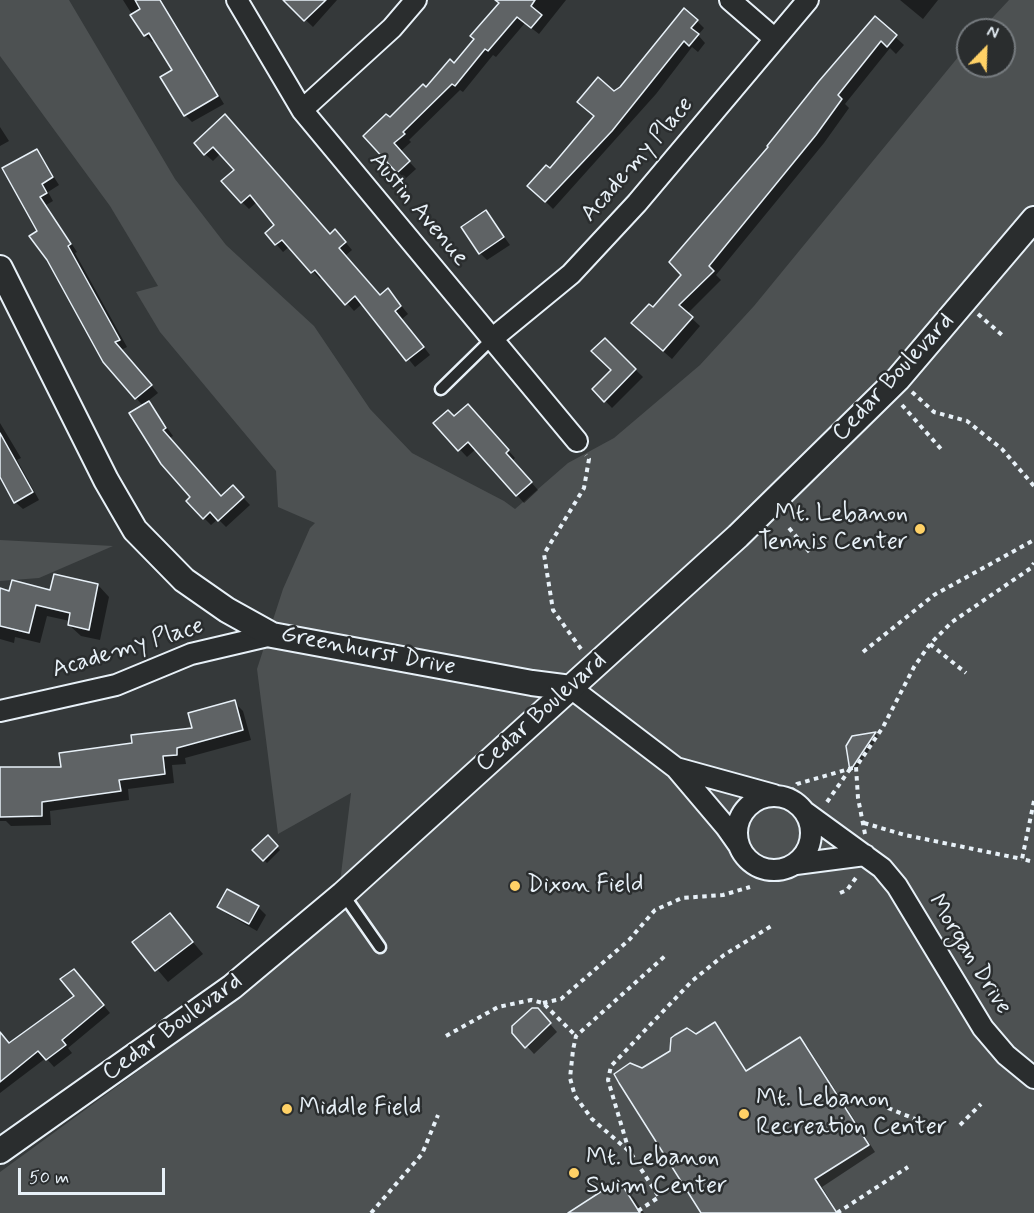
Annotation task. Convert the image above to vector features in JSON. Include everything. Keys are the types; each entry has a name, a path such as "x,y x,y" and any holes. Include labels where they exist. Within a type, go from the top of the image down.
{"street":[{"name":"Austin Avenue","path":"237,0 302,110 577,441"},
{"path":"302,110 392,28 416,0"},
{"path":"730,0 775,39"},
{"name":"Academy Place","path":"493,339 578,266 637,203 808,0"},
{"name":"Cedar Boulevard","path":"0,1151 232,987 343,894 738,536 892,385 965,303 1034,219"},
{"name":"Greenhurst Drive","path":"0,268 106,480 135,530 184,580 227,610 272,635 532,683 571,688"},
{"name":"Academy Place","path":"0,711 116,685 191,654 272,635"},
{"path":"571,688 676,768 726,826 743,855 762,869 774,871 796,864 864,857"},
{"path":"676,768 782,797 805,812 812,834 810,845 796,864"},
{"path":"738,844 738,820 744,810 765,796 782,797"},
{"name":"Morgan Drive","path":"805,812 882,868 897,886 983,1028 1006,1055 1034,1078"}],"lane":[{"path":"441,389 493,339"},
{"path":"343,894 380,947"}],"path":[{"path":"965,303 1002,335"},
{"path":"892,385 941,449"},
{"path":"892,385 934,412 967,421 1002,449 1034,486"},
{"path":"577,441 589,459 584,488 544,554 554,610 581,648"},
{"path":"789,528 812,555"},
{"path":"864,652 934,595 1034,540"},
{"path":"782,797 797,784 856,767 883,727 914,667 930,644 970,608 1033,569 1034,563"},
{"path":"930,644 966,673"},
{"path":"840,893 847,890 864,857 864,823 858,798 856,767"},
{"path":"827,802 850,769"},
{"path":"1022,859 1034,801"},
{"path":"864,823 906,835 1034,861"},
{"path":"446,1036 498,1008 531,1000 543,1003 561,999 629,940 655,910 682,898 723,895 750,887"},
{"path":"630,1152 608,1080 611,1066 692,981 724,955 773,925"},
{"path":"638,1211 660,1197 630,1152 592,1119 574,1096 570,1078 576,1036 666,955"},
{"path":"543,1003 576,1036"},
{"path":"960,1125 981,1104"},
{"path":"888,1108 920,1121"},
{"path":"371,1213 422,1154 438,1115"},
{"path":"837,1213 908,1167"}],"shaded area":[{"path":"0,0 69,0 175,179 226,245 314,326 370,409 412,453 515,509 568,463 614,438 700,365 754,306 956,60 956,78 1016,78 1016,18 992,18 1009,0 1034,0 1034,1213 0,1213 0,1172 241,996 336,915 351,793 278,834 257,669 283,589 310,528 315,523 278,507 276,471 160,332 136,292 158,286 110,206 0,56"},
{"path":"0,540 113,546 39,578 0,581"}],"building":[{"path":"135,0 160,0 218,96 184,116 160,77 172,70 149,33 144,36 130,15 140,9"},
{"path":"283,0 326,0 304,21"},
{"path":"495,0 535,0 531,6 542,15 531,28 517,17 488,51 485,49 455,86 452,84 403,132 405,134 394,143 410,161 397,173 363,136 386,114 390,117 423,84 426,87 450,59 454,63 474,39 470,36 499,3"},
{"path":"684,8 698,20 691,28 699,34 689,46 684,41 612,131 545,202 527,186 546,165 550,168 594,116 577,102 598,77 614,91 620,87"},
{"path":"875,16 897,35 887,47 881,41 838,95 842,99 816,135 709,266 714,271 679,305 693,317 663,351 631,323 649,304 653,307 681,275 669,262 768,147 819,81"},
{"path":"225,114 330,234 335,229 346,242 339,248 380,295 388,288 401,306 395,311 424,347 406,361 355,296 345,305 315,270 311,273 282,240 275,245 265,233 274,225 250,195 241,203 221,181 234,170 213,147 204,155 194,143"},
{"path":"37,149 53,177 42,184 47,193 40,197 71,244 68,246 120,340 115,342 152,385 135,399 103,362 47,260 29,236 37,231 2,168"},
{"path":"486,210 504,237 479,254 461,227"},
{"path":"605,338 636,369 604,402 592,389 611,370 591,351"},
{"path":"149,401 166,428 163,430 221,496 233,485 244,497 218,521 210,512 203,519 186,501 190,497 161,464 129,413"},
{"path":"468,404 509,450 506,453 532,482 516,496 468,442 458,451 433,423 448,410 454,416"},
{"path":"0,433 33,492 14,503 0,477"},
{"path":"54,574 98,584 89,630 68,625 70,613 36,605 29,633 0,626 0,588 9,591 12,580 50,590"},
{"path":"235,700 243,730 177,748 177,755 163,756 165,774 119,780 121,791 42,802 42,816 0,817 0,767 61,767 59,753 132,743 131,735 192,728 188,713"},
{"path":"876,732 850,771 846,746 852,736"},
{"path":"268,835 278,846 263,861 252,850"},
{"path":"227,889 259,906 249,924 217,907"},
{"path":"170,913 193,942 155,971 132,942"},
{"path":"74,969 104,1005 62,1040 66,1045 46,1060 38,1051 0,1082 0,1032 9,1043 74,996 60,979"},
{"path":"532,1008 538,1008 551,1023 525,1048 512,1033 512,1026"},
{"name":"Mt. Lebanon Recreation Center","path":"715,1022 746,1071 800,1037 869,1145 815,1179 837,1213 701,1213 614,1074 630,1063 642,1068 670,1051 671,1038 687,1028 696,1034"},
{"path":"619,1180 640,1213 568,1213"}],"place":[{"name":"Mt. Lebanon Tennis Center","path":"920,529"},
{"name":"Dixon Field","path":"515,886"},
{"name":"Middle Field","path":"287,1109"},
{"name":"Mt. Lebanon Recreation Center","path":"744,1114"},
{"name":"Mt. Lebanon Swim Center","path":"574,1173"}]}
